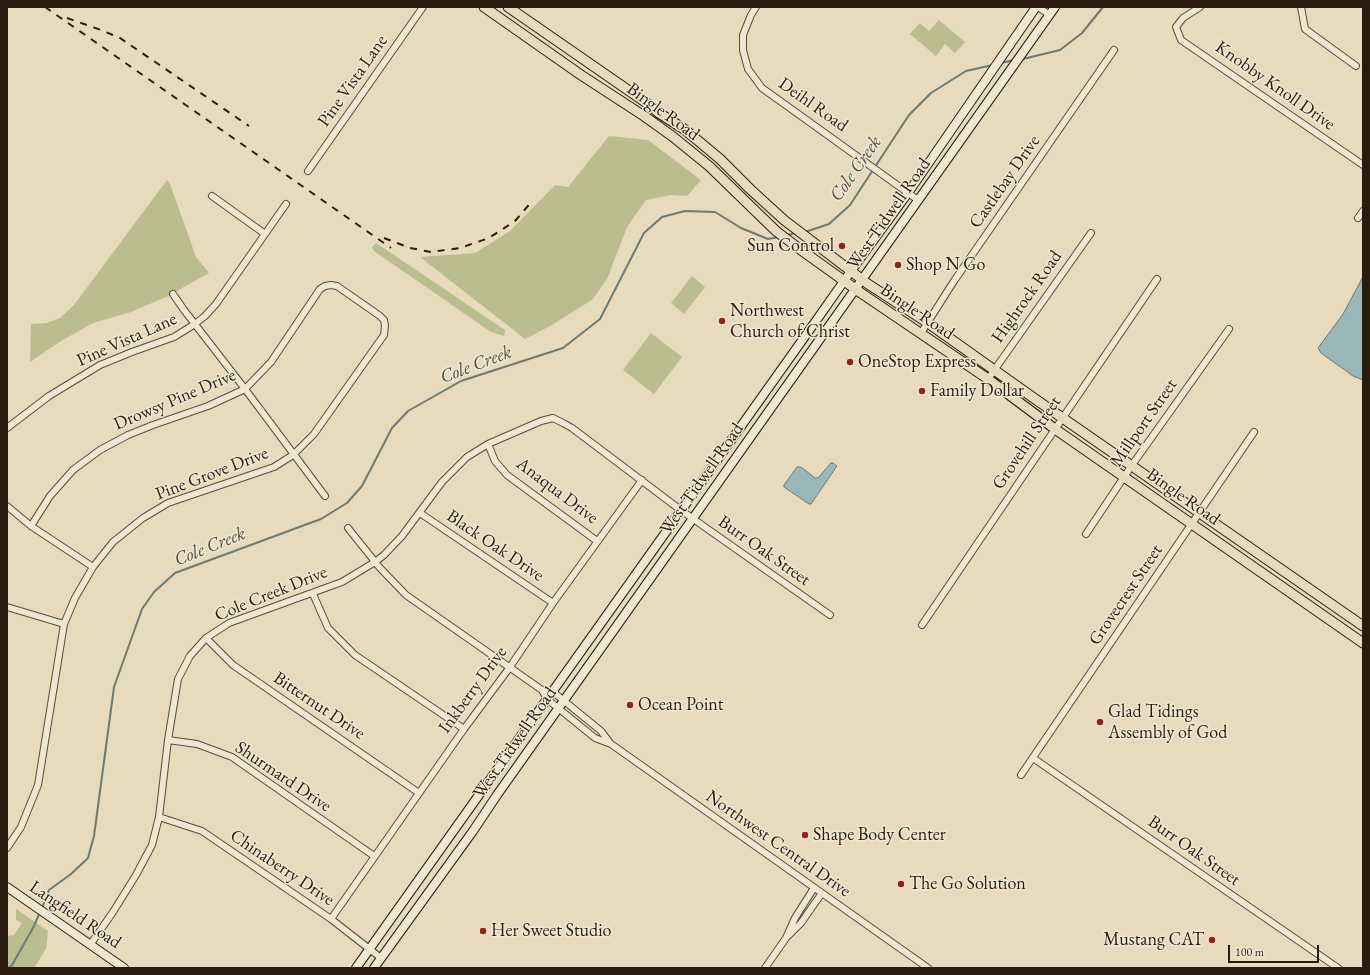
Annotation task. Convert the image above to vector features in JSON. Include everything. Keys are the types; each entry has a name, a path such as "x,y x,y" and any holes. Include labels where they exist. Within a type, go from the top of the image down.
{"main road":[{"name":"Bingle Road","path":"484,7 580,75 644,116 697,156 767,222 797,247 988,379 1363,643"},
{"name":"Bingle Road","path":"508,7 651,106 658,113 684,129 709,149 778,215 862,280 995,369 1063,418 1363,626"},
{"name":"West Tidwell Road","path":"356,968 850,271 908,193 947,134 1037,7"},
{"name":"West Tidwell Road","path":"374,968 473,831 1055,7"},
{"path":"546,50 553,38"},
{"path":"644,116 651,106"},
{"path":"947,134 959,142"},
{"path":"742,198 750,189"},
{"path":"784,366 796,373"},
{"path":"741,426 753,434"},
{"path":"1330,620 1338,609"},
{"path":"460,823 473,831"},
{"name":"Langfield Road","path":"7,887 124,968"}],"street":[{"name":"Pine Vista Lane","path":"308,171 423,7"},
{"name":"Deihl Road","path":"756,7 743,35 743,50 748,69 762,88 918,200"},
{"path":"1037,7 1050,15"},
{"name":"Knobby Knoll Drive","path":"1200,7 1183,18 1176,27 1181,40 1363,165"},
{"path":"1301,7 1305,29 1356,66"},
{"name":"Castlebay Drive","path":"921,333 954,281 1114,50"},
{"path":"212,196 265,234"},
{"name":"Pine Vista Lane","path":"7,428 49,396 100,365 174,337 195,324 216,304 286,204"},
{"path":"1358,218 1363,211"},
{"name":"Highrock Road","path":"988,379 1091,233"},
{"name":"Grovehill Street","path":"922,625 1157,279"},
{"name":"Drowsy Pine Drive","path":"31,526 50,496 73,470 100,450 128,435 208,406 245,389 271,362 320,289 325,286 336,286 360,301"},
{"path":"173,294 325,496"},
{"name":"Pine Grove Drive","path":"7,848 21,827 38,785 64,624 75,598 93,567 113,542 143,518 168,503 274,467 293,455 314,434 384,335 384,320 360,301"},
{"name":"Millport Street","path":"1086,534 1229,329"},
{"name":"Cole Creek Drive","path":"90,945 136,875 152,845 159,817 168,740 178,679 190,656 206,638 229,623 313,594 342,582 375,562 384,555 402,536 447,477 467,457 488,444 541,421 553,418 572,428 642,480"},
{"name":"Grovecrest Street","path":"1021,775 1193,524 1254,432"},
{"name":"Anaqua Drive","path":"488,444 495,461 507,475 597,541"},
{"name":"Burr Oak Street","path":"642,480 693,519 830,615"},
{"name":"Inkberry Drive","path":"331,919 419,792 510,667 553,603 642,480"},
{"path":"7,506 31,526 93,567"},
{"name":"Black Oak Drive","path":"420,513 553,603"},
{"path":"348,528 375,562 406,595 542,690 547,699"},
{"path":"313,594 328,628 355,655 464,729"},
{"path":"7,607 64,624"},
{"name":"Bitternut Drive","path":"206,638 232,664 419,792"},
{"path":"542,690 552,691"},
{"name":"Northwest Central Drive","path":"552,691 565,700 601,731 610,744"},
{"name":"Northwest Central Drive","path":"547,699 594,738 610,744 928,968"},
{"name":"Shurmard Drive","path":"168,740 197,744 232,758 374,856"},
{"name":"Burr Oak Street","path":"1033,758 1338,968"},
{"name":"Chinaberry Drive","path":"159,817 202,831 331,919 381,958"},
{"path":"786,938 795,918 814,888"},
{"path":"765,968 786,938 801,923 822,893"}],"green space":[{"path":"939,20 965,42 955,53 945,44 936,56 910,34 920,23 929,31"},
{"path":"609,136 648,140 701,180 687,196 671,195 646,200 627,227 607,279 593,299 581,307 525,339 420,257 475,253 510,231 555,185 568,187"},
{"path":"167,180 170,184 196,257 209,273 166,297 131,312 93,323 61,341 30,362 31,324 47,323 60,318 74,305"},
{"path":"376,243 505,330 504,336 491,332 374,251 372,247"},
{"path":"692,276 705,287 684,314 671,303"},
{"path":"651,333 682,357 654,394 623,370"},
{"path":"16,909 48,931 46,949 34,968 7,968 7,936 14,935 22,923 16,920"}],"water":[{"path":"1363,277 1363,380 1353,376 1321,353 1318,348 1343,314"},
{"path":"831,463 837,466 811,504 784,487 797,467 801,467 815,478 818,478"}],"waterway":[{"name":"Cole Creek","path":"1023,59 1060,50 1082,33 1103,7"},
{"name":"Cole Creek","path":"1001,63 1014,60"},
{"name":"Cole Creek","path":"805,232 829,224 850,205 909,115 931,93 966,71 993,65"},
{"name":"Cole Creek","path":"42,908 49,890 71,874 88,858 94,836 114,687 142,609 154,592 175,573 321,519 347,503 362,486 392,428 408,411 461,381 563,348 600,319 644,233 662,217 685,211 715,212 741,228 768,239 779,237"},
{"name":"Cole Creek","path":"787,235 796,233"},
{"name":"Cole Creek","path":"9,968 33,928 40,912"}],"railway":[{"path":"45,7 391,248"},
{"path":"67,18 120,38 249,126"},
{"path":"384,238 410,248 431,252 460,248 489,238 515,221 533,200"}],"place":[{"name":"Sun Control","path":"842,246"},
{"name":"Shop N Go","path":"898,265"},
{"name":"Northwest Church of Christ","path":"722,321"},
{"name":"OneStop Express","path":"850,362"},
{"name":"Family Dollar","path":"922,391"},
{"name":"Ocean Point","path":"630,705"},
{"name":"Glad Tidings Assembly of God","path":"1100,722"},
{"name":"Shape Body Center","path":"805,835"},
{"name":"The Go Solution","path":"901,884"},
{"name":"Her Sweet Studio","path":"483,931"},
{"name":"Mustang CAT","path":"1212,940"}]}
